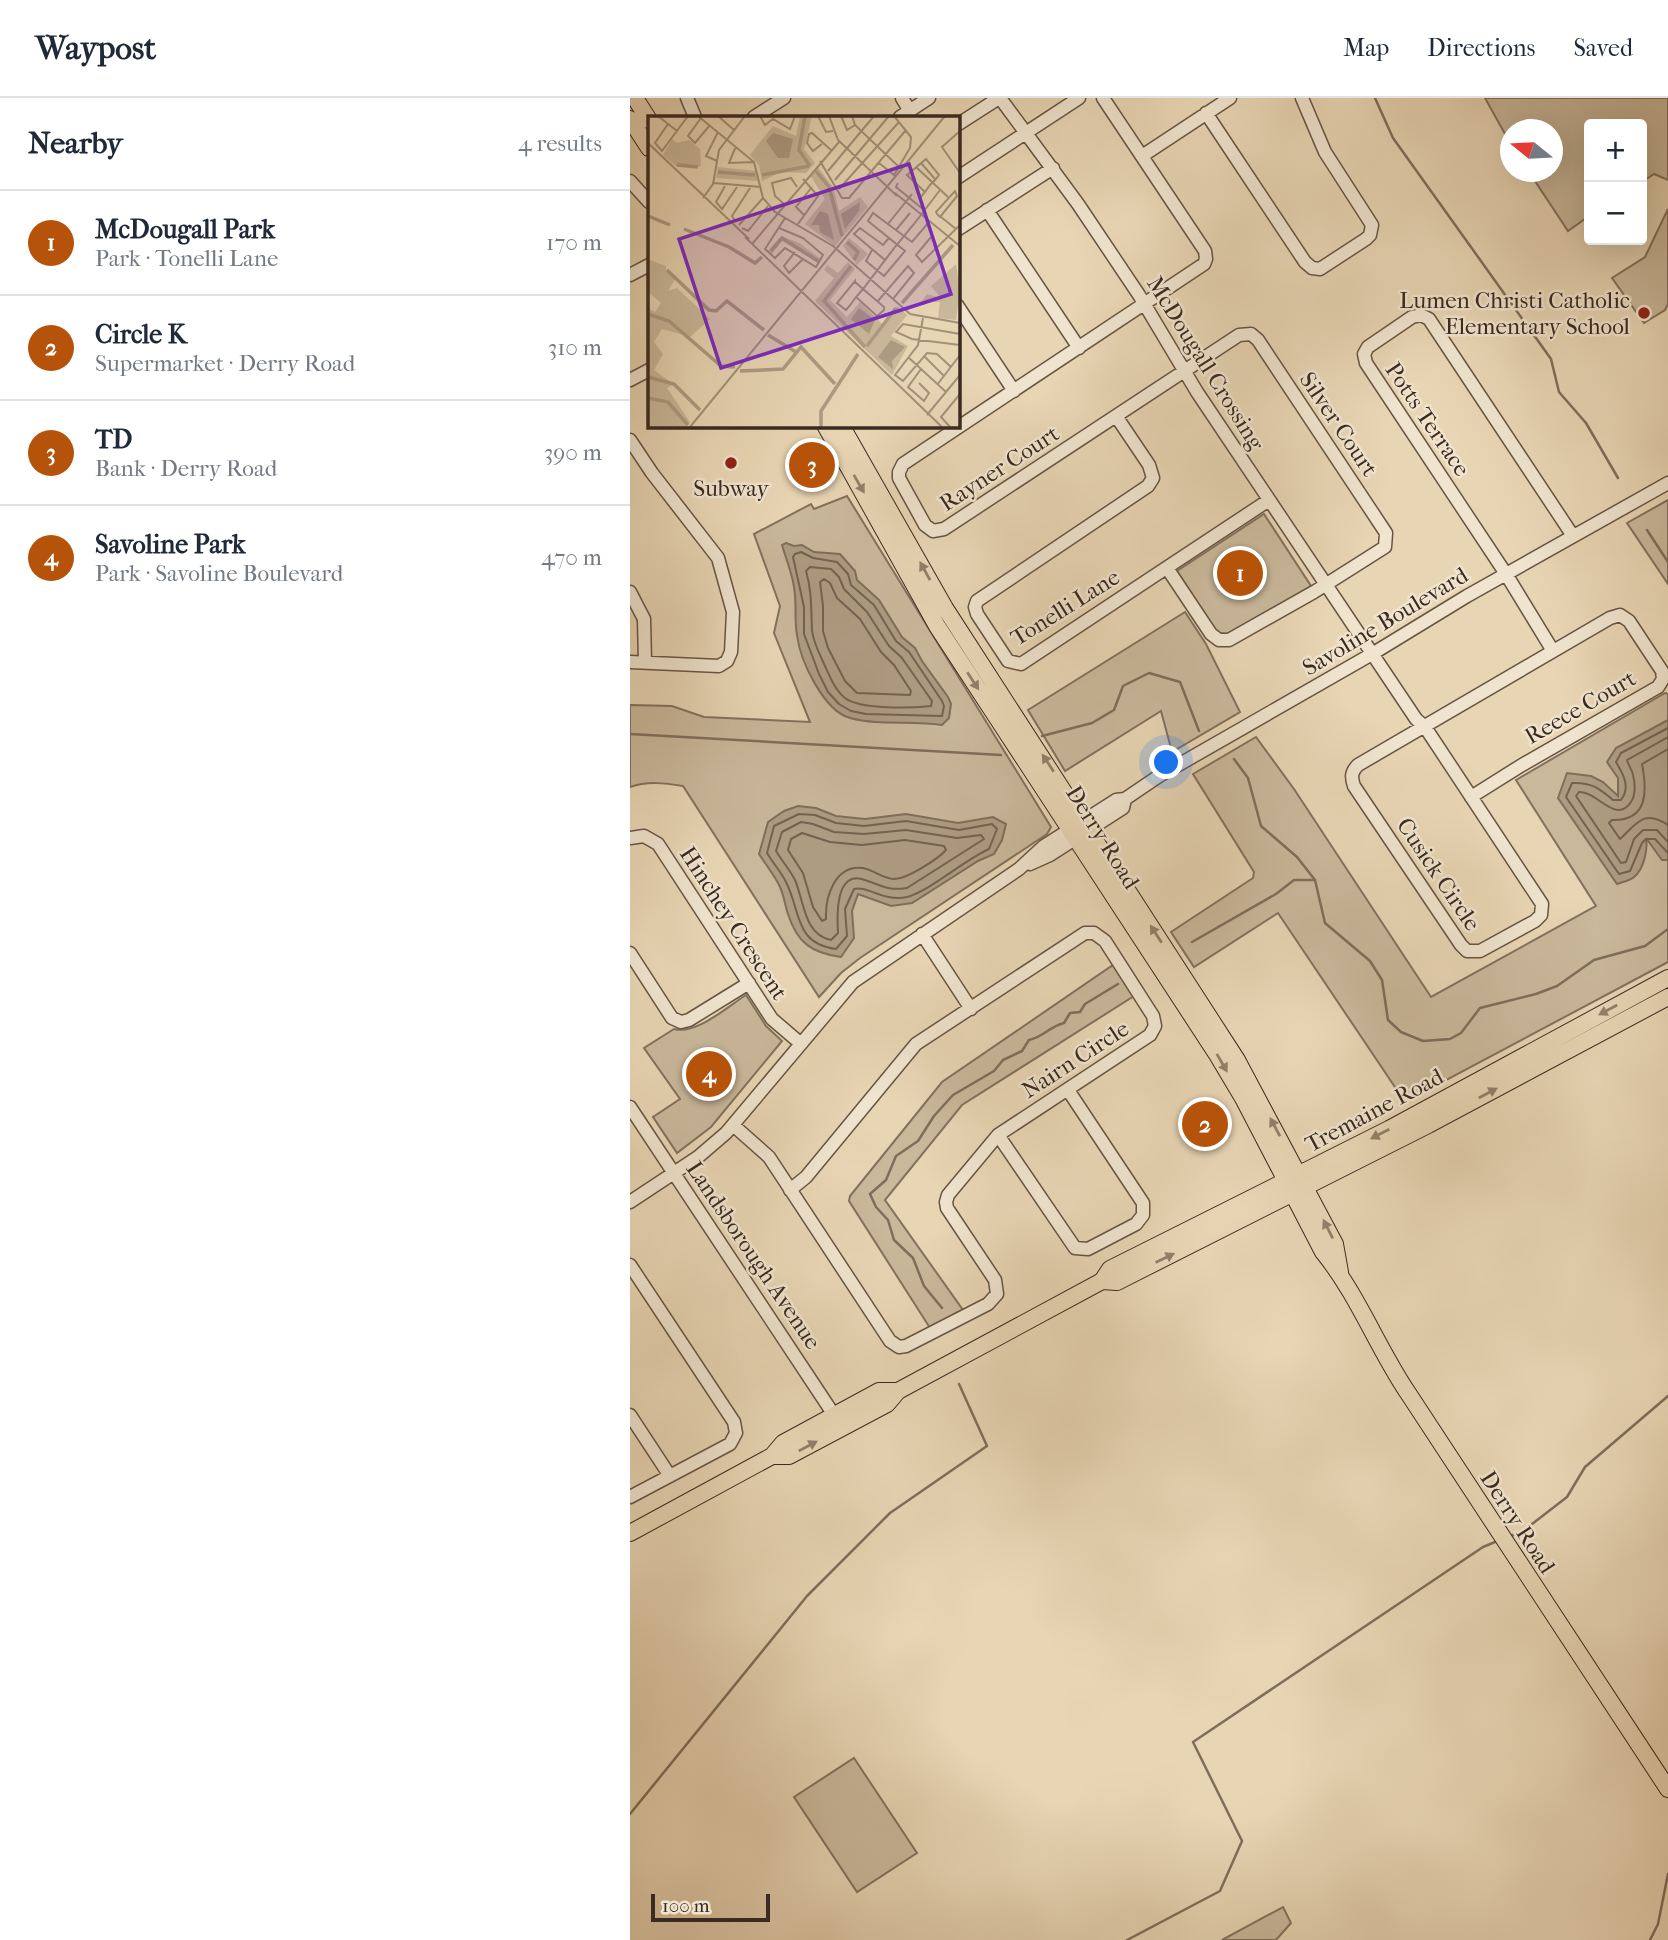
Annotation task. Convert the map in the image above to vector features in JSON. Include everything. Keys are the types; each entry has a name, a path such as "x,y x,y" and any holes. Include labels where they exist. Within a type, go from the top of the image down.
{"main road":[{"path":"635,98 648,119"},
{"path":"630,119 648,146"},
{"name":"Derry Road","path":"826,427 937,626 1081,829"},
{"name":"Derry Road","path":"842,427 946,608 1297,1184 1323,1252 1341,1274 1403,1385 1504,1544 1668,1789"},
{"name":"Tremaine Road","path":"1297,1184 1389,1129 1668,978"},
{"name":"Tremaine Road","path":"630,1533 772,1456 789,1456 839,1421 887,1404 898,1391 1102,1281 1110,1269 1297,1184 1668,998"}],"street":[{"path":"687,98 695,116"},
{"path":"756,116 784,98"},
{"path":"902,98 905,114 929,98"},
{"path":"959,124 1000,98"},
{"name":"McDougall Crossing","path":"1000,98 1053,167 1144,304 1183,371 1372,654"},
{"path":"959,177 1079,98"},
{"path":"1103,98 1142,156 1230,98"},
{"path":"1206,113 1305,262 1312,268 1320,269 1366,239 1370,235 1372,225 1325,152 1302,98"},
{"name":"Rayner Court","path":"1142,156 1206,256 1200,267 903,464 899,478 929,528 933,531 944,529 1183,371"},
{"path":"959,229 1053,167"},
{"path":"630,182 648,201"},
{"path":"987,210 1079,348"},
{"path":"630,275 648,266"},
{"path":"959,308 1014,391"},
{"name":"Potts Terrace","path":"1553,651 1506,574 1364,359 1367,347 1412,317 1424,316 1430,321 1573,536"},
{"name":"Silver Court","path":"1183,371 1239,335 1247,333 1255,337 1364,499 1386,533 1385,547 1325,585"},
{"path":"630,380 648,371"},
{"name":"Tonelli Lane","path":"1116,415 1152,470 1152,482 979,599 976,611 1006,659 1012,663 1021,664 1269,500"},
{"path":"630,440 657,481 713,549 723,570 733,612 731,652 723,664 716,667 630,662"},
{"name":"Savoline Boulevard","path":"630,1202 709,1149 733,1125 853,982 1019,869 1044,846 1123,808 1125,799 1206,748 1668,483"},
{"path":"1167,568 1211,634 1223,640 1229,640 1325,585"},
{"path":"630,592 644,619 645,663"},
{"name":"Reece Court","path":"1425,727 1611,618 1623,616 1629,621 1662,671 1663,679 1658,687 1471,797"},
{"name":"Cusick Circle","path":"1372,654 1416,719 1425,727 1543,908 1535,921 1476,952 1467,951 1461,945 1352,780 1353,770 1358,765 1425,727"},
{"name":"Hinchey Crescent","path":"630,838 644,836 658,844 772,1019 800,1043"},
{"name":"Nairn Circle","path":"733,1125 763,1151 890,1341 899,1347 905,1346 988,1304 997,1294 995,1280 947,1208 948,1195 998,1135 1150,1035 1155,1026 1153,1016 1100,935 1085,933 909,1051 806,1177 790,1190"},
{"path":"922,934 971,1009"},
{"path":"630,953 672,1018 681,1022 690,1020 748,983"},
{"path":"998,1135 1074,1248 1088,1249 1136,1224 1143,1215 1143,1203 1068,1090"},
{"name":"Landsborough Avenue","path":"630,1107 839,1421"},
{"path":"630,1265 735,1425 736,1433 730,1444 630,1497"},
{"path":"630,1415 670,1476"}],"shaded area":[{"path":"1485,98 1668,98 1668,180 1654,174 1647,179 1647,119 1584,119 1584,220 1568,231 1536,182 1563,182 1563,119 1500,119 1500,125"},
{"path":"1668,209 1668,304 1665,310 1644,323 1612,278 1645,257"},
{"path":"847,496 1051,827 1047,834 860,958 841,973 819,997 683,786 656,783 630,787 630,705 672,706 704,717 810,722 774,633 780,606 754,534 811,504 814,509"},
{"path":"1668,500 1668,584 1627,523"},
{"path":"1264,514 1311,586 1228,634 1217,633 1177,571"},
{"path":"1185,612 1206,644 1240,712 1172,752 1161,711 1065,771 1028,710"},
{"path":"1665,693 1668,694 1668,962 1405,1102 1278,913 1194,967 1171,932 1253,878 1254,872 1193,774 1256,737 1294,789 1431,997 1596,906 1516,780"},
{"path":"1113,965 1134,996 962,1105 885,1200 963,1310 930,1328 849,1201 850,1196 942,1082"},
{"path":"746,995 766,1026 782,1041 711,1127 677,1153 653,1117 680,1099 644,1048 674,1029 683,1030 701,1024"},
{"path":"854,1758 917,1853 857,1892 794,1797"},
{"path":"1283,1907 1291,1923 1276,1940 1222,1940"}],"water":[{"path":"782,545 802,545 814,552 840,554 855,571 857,580 879,600 902,637 915,648 948,697 951,704 949,718 942,725 861,720 850,718 831,706 808,671 799,646 794,587"},
{"path":"1668,720 1668,860 1662,860 1646,838 1646,853 1640,869 1632,878 1617,884 1558,798 1567,773 1591,776 1603,782 1618,796 1618,778 1607,762 1616,748"},
{"path":"798,806 816,808 836,816 865,819 906,814 958,823 993,817 1006,824 1002,840 994,854 978,861 912,903 891,906 858,894 852,911 854,938 841,957 822,953 801,939 792,924 780,887 759,854 768,822 784,811"}],"waterway":[{"path":"1375,98 1393,138 1551,359 1559,392 1586,423 1618,478"},
{"path":"1647,530 1668,562"},
{"path":"1042,736 1092,723 1114,710 1123,686 1149,673 1180,682 1199,731"},
{"path":"630,734 1001,755"},
{"path":"1234,759 1248,778 1261,826 1297,857 1315,880 1325,923 1370,961 1382,980 1388,1020 1401,1032 1423,1041 1450,1039 1461,1033 1480,1008 1557,986 1594,960 1645,946 1668,929"},
{"path":"1192,942 1276,894 1294,880 1315,880"},
{"path":"942,1308 924,1286 913,1258 894,1240 888,1220 876,1207 870,1194 886,1180 896,1156 918,1141 934,1116 953,1095 994,1071 1003,1060 1022,1051 1029,1040 1064,1023 1070,1013 1080,1012 1085,1004 1118,984"},
{"path":"630,1814 807,1596 890,1513 987,1446 959,1384"},
{"path":"1508,1537 1523,1531 1567,1497 1585,1467 1668,1396"},
{"path":"1127,1940 1220,1891 1242,1841 1193,1742 1483,1547 1495,1542"},
{"path":"1650,1940 1658,1924 1668,1874"}],"place":[{"name":"Lumen Christi Catholic Elementary School","path":"1644,313"},
{"name":"Subway","path":"731,463"},
{"name":"TD","path":"812,465"},
{"name":"McDougall Park","path":"1240,573"},
{"name":"Savoline Park","path":"709,1074"},
{"name":"Circle K","path":"1205,1124"}]}
